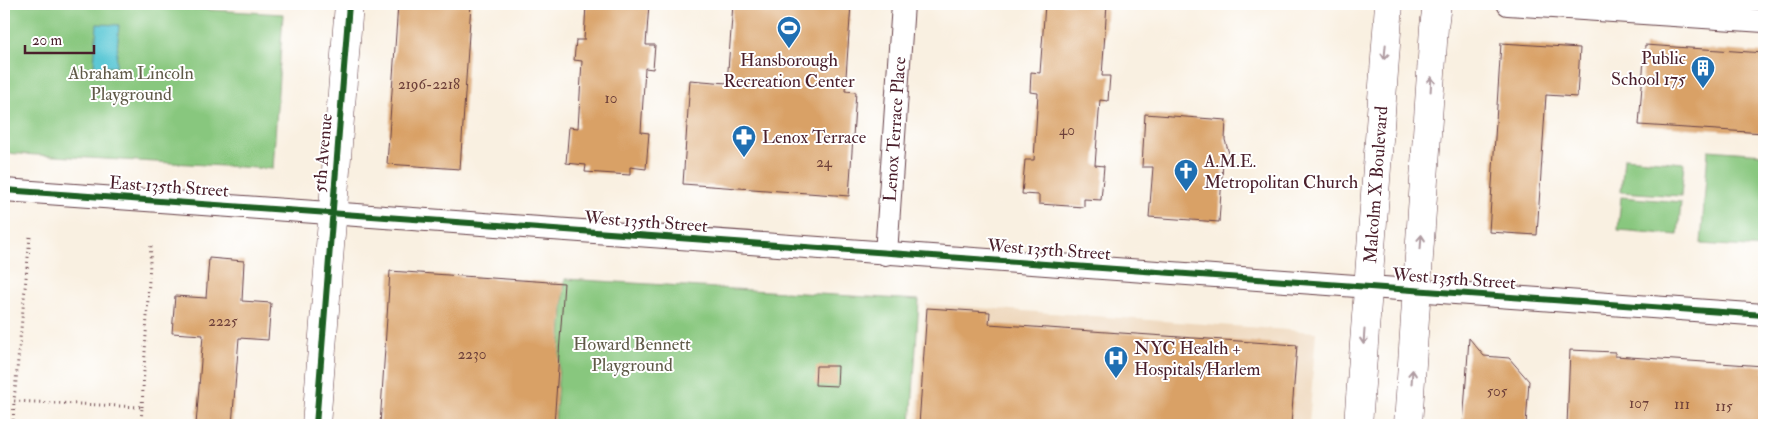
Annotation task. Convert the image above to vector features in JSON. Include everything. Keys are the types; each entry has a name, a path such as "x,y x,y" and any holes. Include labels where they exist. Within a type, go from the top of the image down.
{"main road":[{"name":"5th Avenue","path":"316,425 350,4"},
{"name":"Malcolm X Boulevard","path":"1358,425 1389,4"},
{"path":"1408,425 1437,4"}],"street":[{"name":"Lenox Terrace Place","path":"886,254 903,4"},
{"path":"1508,4 1764,21"},
{"name":"East 135th Street","path":"4,190 333,215"},
{"name":"West 135th Street","path":"333,215 1764,315"}],"path":[{"path":"194,9 195,4"},
{"path":"13,425 30,237"},
{"path":"141,425 151,244"},
{"path":"14,401 142,407"}],"shaded area":[{"name":"NYC Health + Hospitals/Harlem","path":"926,304 1316,332 1309,425 916,425"}],"green space":[{"name":"Abraham Lincoln Playground","path":"4,4 103,4 283,14 273,169 4,153"},
{"path":"1708,150 1764,154 1764,248 1701,244"},
{"path":"1624,158 1684,163 1681,196 1621,192"},
{"path":"1621,197 1681,202 1678,235 1618,230"},
{"name":"Howard Bennett Playground","path":"565,279 919,300 911,425 555,425"}],"water":[{"path":"97,24 119,25 116,67 94,66"}],"building":[{"path":"398,4 471,4 460,169 387,164"},
{"path":"586,4 649,4 646,45 655,45 653,69 645,68 641,132 649,133 646,169 630,167 630,175 585,172 586,165 566,163 569,127 578,128 582,61 574,60 576,40 584,40"},
{"path":"733,4 851,4 845,91 856,92 849,196 683,184 690,80 727,83"},
{"path":"1045,4 1107,4 1102,76 1110,76 1108,101 1100,100 1095,165 1104,166 1101,200 1084,199 1084,207 1039,204 1039,195 1022,194 1025,160 1034,160 1038,93 1030,92 1031,72 1040,73"},
{"path":"1501,43 1580,48 1577,97 1546,95 1537,235 1489,232"},
{"name":"Public School 175","path":"1645,45 1764,53 1764,133 1639,125"},
{"name":"A.M.E. Metropolitan Church","path":"1145,114 1226,120 1225,140 1231,160 1223,162 1219,222 1149,217 1153,167 1142,167"},
{"path":"209,258 244,261 242,301 271,303 268,340 239,338 232,425 196,425 203,335 172,333 175,296 206,298"},
{"path":"390,271 564,283 554,425 380,425"},
{"name":"NYC Health + Hospitals/Harlem","path":"927,308 990,312 989,324 1297,345 1291,425 919,425"},
{"path":"1469,338 1484,356 1509,358 1529,381 1526,425 1463,425"},
{"path":"1570,350 1615,352 1615,356 1764,366 1764,425 1567,425"},
{"path":"816,366 838,366 837,386 815,385"}],"cycle path":[{"path":"316,425 349,4"},
{"path":"4,190 1764,315"}],"place":[{"name":"Hansborough Recreation Center","path":"789,49"},
{"name":"Public School 175","path":"1703,89"},
{"name":"Lenox Terrace","path":"744,158"},
{"name":"A.M.E. Metropolitan Church","path":"1186,192"},
{"name":"NYC Health + Hospitals/Harlem","path":"1116,379"}]}
